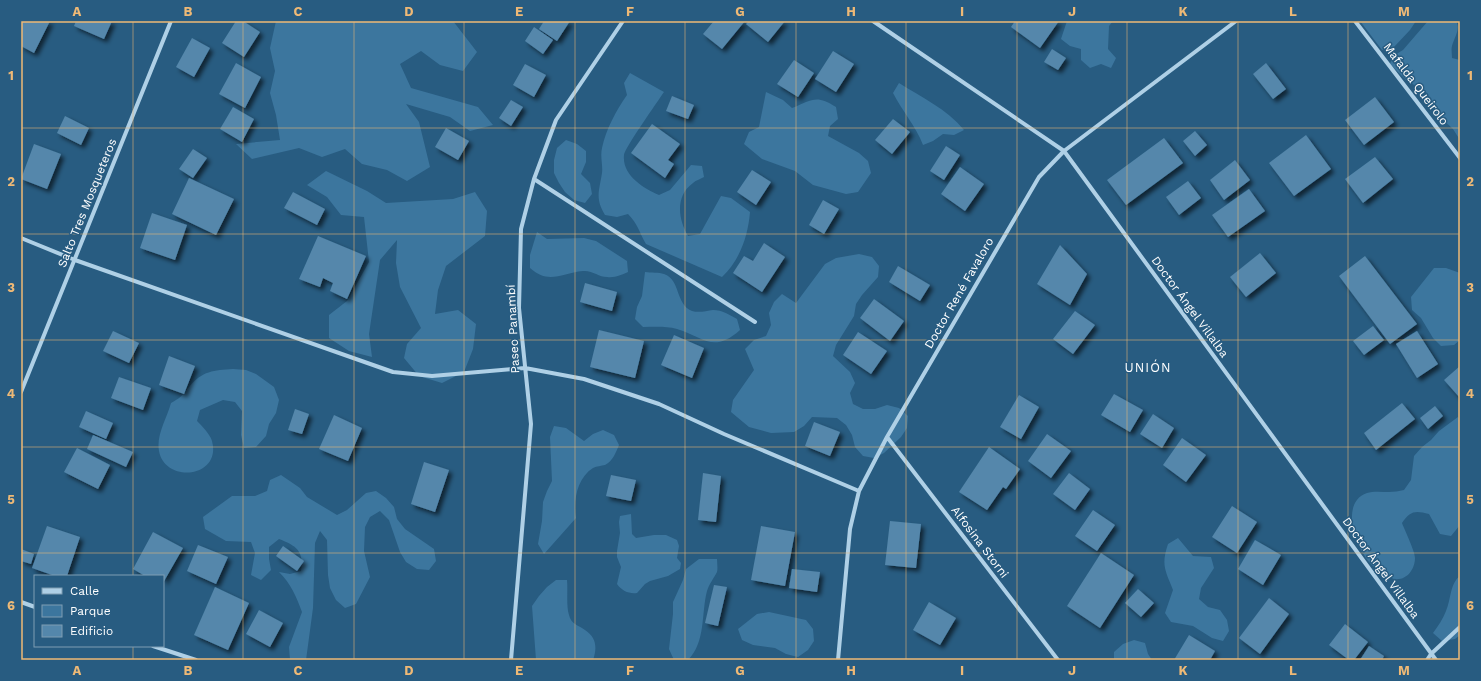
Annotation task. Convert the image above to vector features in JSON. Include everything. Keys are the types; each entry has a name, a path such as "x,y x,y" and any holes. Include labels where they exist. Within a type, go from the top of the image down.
{"street":[{"name":"Salto Tres Mosqueteros","path":"21,392 171,21"},
{"name":"Paseo Panambí","path":"511,660 531,424 524,368 519,308 520,229 534,179 556,120 622,21"},
{"name":"Doctor Ángel Villalba","path":"874,21 1064,151 1436,660"},
{"name":"Doctor René Favaloro","path":"838,660 850,529 859,491 887,436 1039,177 1064,151 1236,21"},
{"name":"Mafalda Queirolo","path":"1355,21 1460,158"},
{"path":"534,179 755,322"},
{"path":"21,238 75,260 393,372 432,376 524,368 584,379 659,404 724,434 859,491"},
{"name":"Alfosina Storni","path":"887,436 1058,660"},
{"path":"21,602 34,607"},
{"path":"1427,660 1431,654 1460,627"},
{"path":"156,647 196,660"}],"green space":[{"path":"276,21 453,21 477,52 463,71 440,65 421,51 400,64 411,88 478,107 493,125 470,131 450,117 406,104 419,122 430,167 407,181 387,170 362,164 345,149 322,157 299,148 252,159 236,144 280,140 276,115 270,93 275,71 270,48"},
{"path":"1067,21 1113,21 1109,26 1108,49 1116,58 1111,68 1101,64 1090,68 1081,60 1081,49 1070,46 1061,39"},
{"path":"1360,21 1416,21 1410,30 1394,47 1382,50"},
{"path":"1428,21 1456,21 1458,27 1452,46 1452,58 1460,60 1460,140 1453,129 1436,113 1426,92 1406,80 1390,64 1393,56 1403,50"},
{"path":"630,73 664,92 625,151 624,162 630,175 640,185 659,195 670,190 691,165 702,166 704,177 694,182 687,188 681,201 680,215 688,236 700,234 721,196 731,198 750,212 742,247 734,263 722,277 646,244 636,225 628,214 617,217 605,215 602,209 599,199 599,190 602,173 602,148 612,120 627,95 624,83"},
{"path":"899,83 942,110 964,130 954,135 943,134 933,141 923,145 917,131 893,93"},
{"path":"766,92 783,100 792,108 809,101 819,99 836,107 838,119 830,126 828,136 859,153 868,161 871,173 858,192 846,194 813,185 795,171 762,159 744,144 749,132 759,127"},
{"path":"566,140 577,144 586,151 586,162 581,174 590,183 592,194 585,203 574,200 565,192 554,173 554,160 557,148"},
{"path":"326,171 367,191 386,203 453,199 475,192 487,211 485,236 446,266 438,290 435,314 458,310 476,324 473,349 464,372 442,383 419,376 404,358 407,344 421,328 400,287 396,263 397,240 380,260 369,334 372,357 349,351 329,338 329,315 347,301 369,262 364,217 341,215 327,197 307,185"},
{"path":"537,232 547,239 584,238 596,241 627,261 628,272 610,277 604,277 586,271 555,277 543,276 530,268 530,255"},
{"path":"859,254 872,257 879,266 878,277 856,304 854,316 836,345 833,356 850,372 855,383 850,393 853,404 863,409 875,409 887,405 899,408 908,416 907,428 901,437 884,453 874,458 863,456 855,447 852,435 846,425 837,418 812,417 804,426 794,432 771,433 749,427 731,412 733,400 754,370 745,349 754,340 766,336 771,325 769,313 774,302 782,294 796,303 825,264 836,258"},
{"path":"1434,268 1446,268 1460,273 1460,340 1454,345 1441,346 1433,338 1421,318 1412,310 1411,297"},
{"path":"645,272 662,273 669,277 676,286 680,298 687,308 692,311 700,312 716,310 729,314 737,319 740,330 723,341 708,342 673,328 643,327 635,319 637,307 642,296"},
{"path":"233,369 246,370 256,374 274,387 279,400 276,413 269,424 266,436 256,447 244,448 241,435 242,411 235,402 223,400 200,410 197,421 208,433 212,441 213,453 209,463 201,469 192,472 181,472 171,469 163,462 158,445 160,433 171,403 179,398 194,382 209,372"},
{"path":"1458,417 1460,420 1460,525 1451,536 1440,534 1429,514 1413,512 1410,514 1402,523 1413,551 1415,562 1412,570 1406,576 1399,579 1394,579 1373,566 1361,550 1353,528 1353,507 1358,498 1367,493 1404,490 1411,480 1414,456 1439,431"},
{"path":"554,426 566,428 584,441 593,434 603,430 614,435 619,445 610,461 605,465 593,468 583,478 577,490 575,504 576,518 544,554 538,544 542,521 543,502 552,481 550,437"},
{"path":"281,475 300,488 307,497 337,515 347,510 366,493 376,491 386,498 394,507 397,519 405,529 434,549 436,561 429,570 417,569 406,562 400,552 389,520 380,511 370,517 365,527 364,551 370,577 356,604 345,608 336,600 330,588 327,540 320,531 315,543 313,608 306,660 290,660 289,647 302,612 293,590 279,572 290,574 301,571 302,564 298,550 279,539 269,547 271,570 261,580 251,575 255,553 251,542 226,541 205,529 203,517 232,496 255,496 267,491 270,480"},
{"path":"631,514 632,534 636,538 666,535 677,540 679,546 677,558 681,563 680,569 668,576 650,581 637,593 623,590 617,584 621,567 617,557 620,533 620,516"},
{"path":"1178,538 1193,556 1211,557 1214,568 1201,588 1199,599 1208,607 1220,610 1227,620 1229,631 1223,641 1212,638 1193,626 1171,622 1165,613 1173,590 1164,563 1166,551 1168,544"},
{"path":"699,559 717,559 717,572 707,591 698,645 688,660 674,660 669,649 673,602 683,580 686,569"},
{"path":"1460,576 1460,635 1455,639 1442,641 1433,633 1445,614 1452,587"},
{"path":"556,580 567,580 568,611 570,618 575,624 592,636 595,644 593,660 536,660 532,606 547,587"},
{"path":"769,612 806,620 813,629 814,641 808,650 798,657 786,654 775,648 753,645 742,640 738,629 757,614"},
{"path":"1134,640 1145,643 1148,654 1152,660 1114,660 1114,652 1123,644"}],"building":[{"path":"21,21 50,21 34,53 21,46"},
{"path":"76,21 112,21 104,39 74,26"},
{"path":"236,21 243,21 260,32 244,57 222,43"},
{"path":"544,21 570,21 557,41 539,29"},
{"path":"714,21 745,21 722,49 703,34"},
{"path":"749,21 785,21 768,42 746,24"},
{"path":"1015,21 1059,21 1040,48 1011,27"},
{"path":"534,27 553,40 543,54 525,41"},
{"path":"192,38 210,48 194,77 176,67"},
{"path":"1052,49 1066,58 1058,70 1044,62"},
{"path":"833,51 854,64 836,92 815,79"},
{"path":"794,60 814,73 798,97 777,84"},
{"path":"236,63 261,77 245,108 219,94"},
{"path":"1266,63 1286,89 1273,99 1253,74"},
{"path":"525,64 546,75 534,97 513,85"},
{"path":"672,96 694,105 688,119 666,111"},
{"path":"1375,97 1394,122 1364,145 1345,120"},
{"path":"511,100 523,107 511,126 499,118"},
{"path":"233,107 254,119 242,142 220,129"},
{"path":"65,116 89,128 81,145 57,133"},
{"path":"893,119 910,132 892,154 875,140"},
{"path":"652,124 680,144 668,160 674,164 665,178 631,153"},
{"path":"446,128 469,141 458,160 435,147"},
{"path":"1195,131 1207,145 1195,156 1183,141"},
{"path":"1306,135 1331,169 1294,196 1269,163"},
{"path":"1164,138 1183,163 1126,205 1107,180"},
{"path":"34,144 61,154 47,189 21,179"},
{"path":"946,146 960,155 944,180 930,171"},
{"path":"193,149 207,158 193,178 179,169"},
{"path":"1375,157 1393,179 1363,203 1345,179"},
{"path":"1235,160 1250,180 1224,200 1210,180"},
{"path":"960,167 984,184 965,211 941,194"},
{"path":"752,170 771,182 756,205 737,192"},
{"path":"189,178 234,199 216,235 172,214"},
{"path":"1188,181 1201,198 1179,215 1166,197"},
{"path":"1249,189 1265,211 1228,237 1212,215"},
{"path":"293,192 325,209 317,225 284,208"},
{"path":"823,200 839,209 824,234 809,225"},
{"path":"152,213 187,225 175,260 140,248"},
{"path":"318,236 366,256 347,299 330,291 333,283 323,278 320,287 299,279"},
{"path":"764,243 785,257 762,292 733,273 744,256 753,261"},
{"path":"1060,245 1087,274 1070,305 1037,284"},
{"path":"1260,253 1276,273 1246,297 1230,277"},
{"path":"1365,256 1417,324 1390,344 1339,276"},
{"path":"898,266 930,285 920,301 889,282"},
{"path":"585,283 617,292 612,311 580,302"},
{"path":"874,299 904,321 890,341 860,318"},
{"path":"1075,311 1095,325 1073,354 1053,339"},
{"path":"1373,326 1384,340 1364,355 1353,341"},
{"path":"599,330 644,341 635,378 590,367"},
{"path":"113,331 139,343 129,363 103,351"},
{"path":"1417,331 1438,364 1417,378 1396,344"},
{"path":"858,332 887,351 871,374 843,355"},
{"path":"674,335 704,348 692,378 661,365"},
{"path":"169,356 195,366 184,394 159,385"},
{"path":"1460,366 1460,398 1444,380"},
{"path":"119,377 151,388 143,410 111,398"},
{"path":"1114,394 1143,410 1130,432 1101,415"},
{"path":"1019,395 1039,407 1021,439 1000,427"},
{"path":"1402,403 1415,419 1376,450 1364,433"},
{"path":"1435,406 1443,416 1428,429 1420,418"},
{"path":"295,409 309,414 302,434 288,430"},
{"path":"86,411 113,423 106,439 79,427"},
{"path":"1153,414 1174,428 1162,448 1140,434"},
{"path":"334,415 362,428 348,461 319,449"},
{"path":"814,422 840,432 830,456 805,446"},
{"path":"1047,434 1071,451 1051,478 1028,461"},
{"path":"93,435 133,452 126,467 87,449"},
{"path":"1182,438 1206,455 1186,482 1163,465"},
{"path":"989,447 1020,469 1006,489 1003,487 987,510 959,492"},
{"path":"77,448 110,465 98,489 64,472"},
{"path":"424,462 449,470 435,512 411,504"},
{"path":"703,473 721,476 716,522 698,520"},
{"path":"1069,473 1090,489 1075,510 1053,494"},
{"path":"611,475 636,480 631,501 606,496"},
{"path":"1232,506 1257,522 1237,553 1212,537"},
{"path":"1093,510 1115,525 1097,551 1075,536"},
{"path":"890,521 921,524 916,568 885,565"},
{"path":"47,526 80,537 67,575 52,575 32,568"},
{"path":"761,526 795,532 785,586 751,580"},
{"path":"153,532 183,548 164,581 164,575 143,575 133,569"},
{"path":"1255,540 1281,555 1263,585 1238,569"},
{"path":"198,545 228,557 216,584 187,571"},
{"path":"283,546 304,561 297,571 276,556"},
{"path":"21,549 34,554 31,564 21,561"},
{"path":"1101,553 1134,575 1100,628 1067,606"},
{"path":"792,569 820,572 817,592 789,588"},
{"path":"714,585 727,587 718,626 705,623"},
{"path":"215,587 249,603 228,650 194,635"},
{"path":"1138,589 1154,603 1141,617 1125,603"},
{"path":"1269,598 1289,614 1260,654 1239,638"},
{"path":"929,602 956,618 940,645 913,630"},
{"path":"259,610 283,623 270,647 246,634"},
{"path":"1345,624 1368,642 1354,660 1349,660 1329,645"},
{"path":"1189,635 1215,651 1210,660 1174,660"},
{"path":"1369,646 1384,656 1382,660 1360,660"}],"district":[{"name":"UNIÓN","path":"1148,367"}]}
